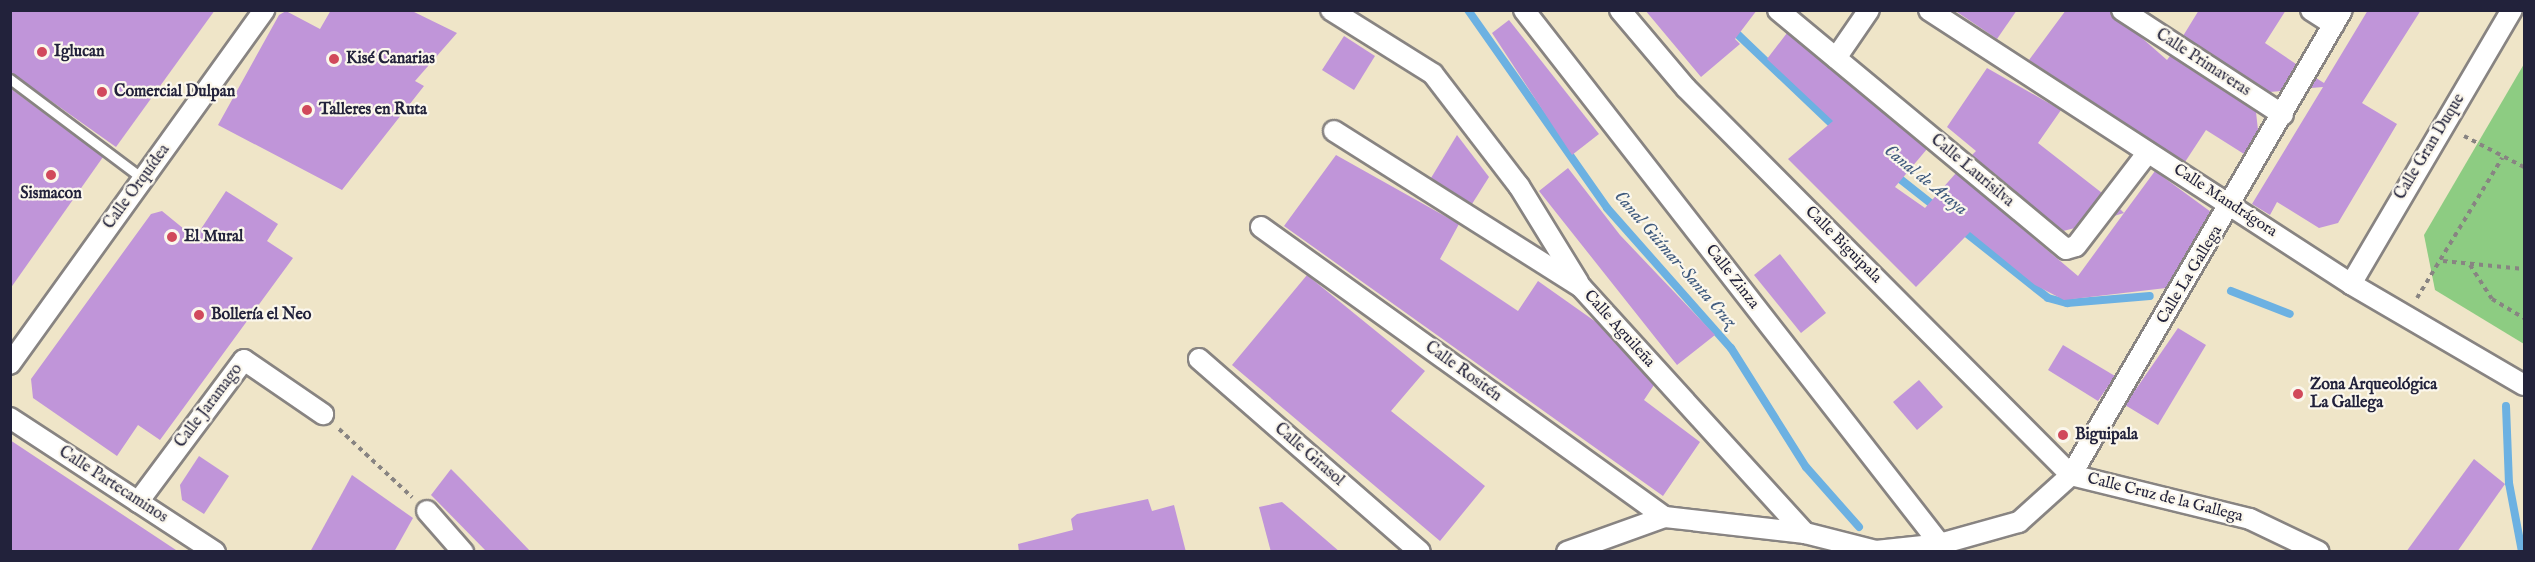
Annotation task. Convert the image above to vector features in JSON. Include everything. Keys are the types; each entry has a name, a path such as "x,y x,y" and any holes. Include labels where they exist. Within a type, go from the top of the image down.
{"street":[{"name":"Calle Orquídea","path":"10,364 264,10"},
{"path":"1331,10 1433,74 1519,186 1581,287"},
{"name":"Calle Zinza","path":"1524,10 1940,544"},
{"name":"Calle Biguipala","path":"1620,10 1686,88 2071,475"},
{"name":"Calle Laurisilva","path":"1778,10 2066,249 2076,246 2148,152"},
{"path":"1836,58 1869,10"},
{"name":"Calle Mandrágora","path":"1929,10 2232,204 2351,284 2524,385"},
{"name":"Calle Primaveras","path":"2122,10 2283,115"},
{"path":"2311,10 2338,18"},
{"name":"Calle Gran Duque","path":"2351,284 2512,10"},
{"name":"Calle La Gallega","path":"2071,475 2232,204 2338,18"},
{"name":"Calle Aguileña","path":"1334,131 1581,287 1805,533"},
{"name":"Calle Rositén","path":"1261,227 1665,517"},
{"name":"Calle Girasol","path":"1199,359 1420,552"},
{"name":"Calle Jaramago","path":"138,502 244,360 323,414"},
{"name":"Calle Partecaminos","path":"10,418 214,552"},
{"name":"Calle Cruz de la Gallega","path":"1567,552 1665,517 1805,533 1876,552 1940,544 2019,522 2071,475 2250,519 2319,552"},
{"path":"427,511 463,552"}],"lane":[{"path":"10,80 143,179"}],"path":[{"path":"2444,124 2502,158 2524,167"},
{"path":"2406,316 2443,261 2502,158"},
{"path":"2443,261 2524,269"},
{"path":"2469,264 2492,299 2524,318"},
{"path":"323,414 427,511"}],"green space":[{"path":"2524,64 2524,344 2435,290 2424,235"}],"building":[{"path":"10,10 215,10 116,147 10,72"},
{"path":"331,10 410,10 457,33 415,81 424,86 342,190 218,125 279,15 286,11 320,29"},
{"path":"1645,10 1757,10 1735,39 1740,44 1701,77"},
{"path":"1954,10 2017,10 1997,39"},
{"path":"2066,10 2110,10 2167,60 2170,56 2256,112 2258,130 2244,154 2206,130 2185,162 2029,60"},
{"path":"2199,10 2286,10 2265,43 2296,64 2281,91 2270,92 2183,36"},
{"path":"2368,10 2421,10 2362,103 2397,124 2338,223 2319,228 2277,202 2270,215 2252,204 2323,87 2311,88 2316,78 2324,83"},
{"path":"1509,20 1599,134 1572,155 1492,33"},
{"path":"1787,33 1927,149 1895,187 1925,208 1956,173 2078,276 2155,171 2211,212 2166,288 2064,300 2035,285 1970,232 1916,287 1788,159 1833,121 1767,59"},
{"path":"1344,36 1375,56 1354,90 1322,70"},
{"path":"1987,68 2061,110 2038,143 2102,193 2075,228 2063,231 1972,155 1976,151 1947,127"},
{"name":"Sismacon","path":"10,88 103,157 10,289"},
{"path":"1457,135 1489,177 1472,204 1431,178"},
{"path":"1336,155 1459,224 1440,259 1518,311 1538,281 1596,322 1654,385 1644,400 1700,442 1663,496 1284,226"},
{"path":"1568,168 1620,235 1715,335 1677,365 1539,191"},
{"path":"226,191 278,224 267,241 293,258 160,440 138,425 117,456 33,398 31,379 151,214 162,211 195,238"},
{"path":"2120,209 2124,213 2114,216"},
{"path":"1780,254 1826,313 1801,333 1754,275"},
{"path":"1307,275 1425,371 1391,411 1485,486 1440,541 1232,365"},
{"path":"2178,328 2206,345 2158,425 2125,405"},
{"path":"2063,345 2115,376 2098,401 2048,370"},
{"path":"1919,380 1943,407 1917,430 1893,402"},
{"path":"10,440 99,499 179,552 10,552"},
{"path":"199,456 229,476 204,514 182,500 180,485"},
{"path":"2474,459 2505,484 2457,552 2406,552"},
{"path":"451,469 531,552 487,552 431,495"},
{"path":"352,475 413,518 394,552 310,552"},
{"path":"1148,499 1152,511 1174,505 1186,552 1019,552 1018,544 1073,530 1071,519 1077,514"},
{"path":"1282,502 1340,552 1271,552 1259,507"}],"waterway":[{"name":"Canal Güímar-Santa Cruz","path":"1468,10 1607,208 1731,348 1806,467 1859,527"},
{"name":"Canal de Araya","path":"1732,29 1838,130"},
{"name":"Canal de Araya","path":"1895,175 1937,208"},
{"name":"Canal de Araya","path":"1960,228 2048,298 2067,303 2150,296"},
{"name":"Canal de Araya","path":"2231,291 2290,314"},
{"name":"Canal de Araya","path":"2506,406 2509,483 2522,552"}],"place":[{"name":"Iglucan","path":"42,52"},
{"name":"Kisé Canarias","path":"334,59"},
{"name":"Comercial Dulpan","path":"102,92"},
{"name":"Talleres en Ruta","path":"307,110"},
{"name":"Sismacon","path":"51,175"},
{"name":"El Mural","path":"172,237"},
{"name":"Bollería el Neo","path":"199,315"},
{"name":"Zona Arqueológica La Gallega","path":"2298,394"},
{"name":"Biguipala","path":"2063,435"}]}
